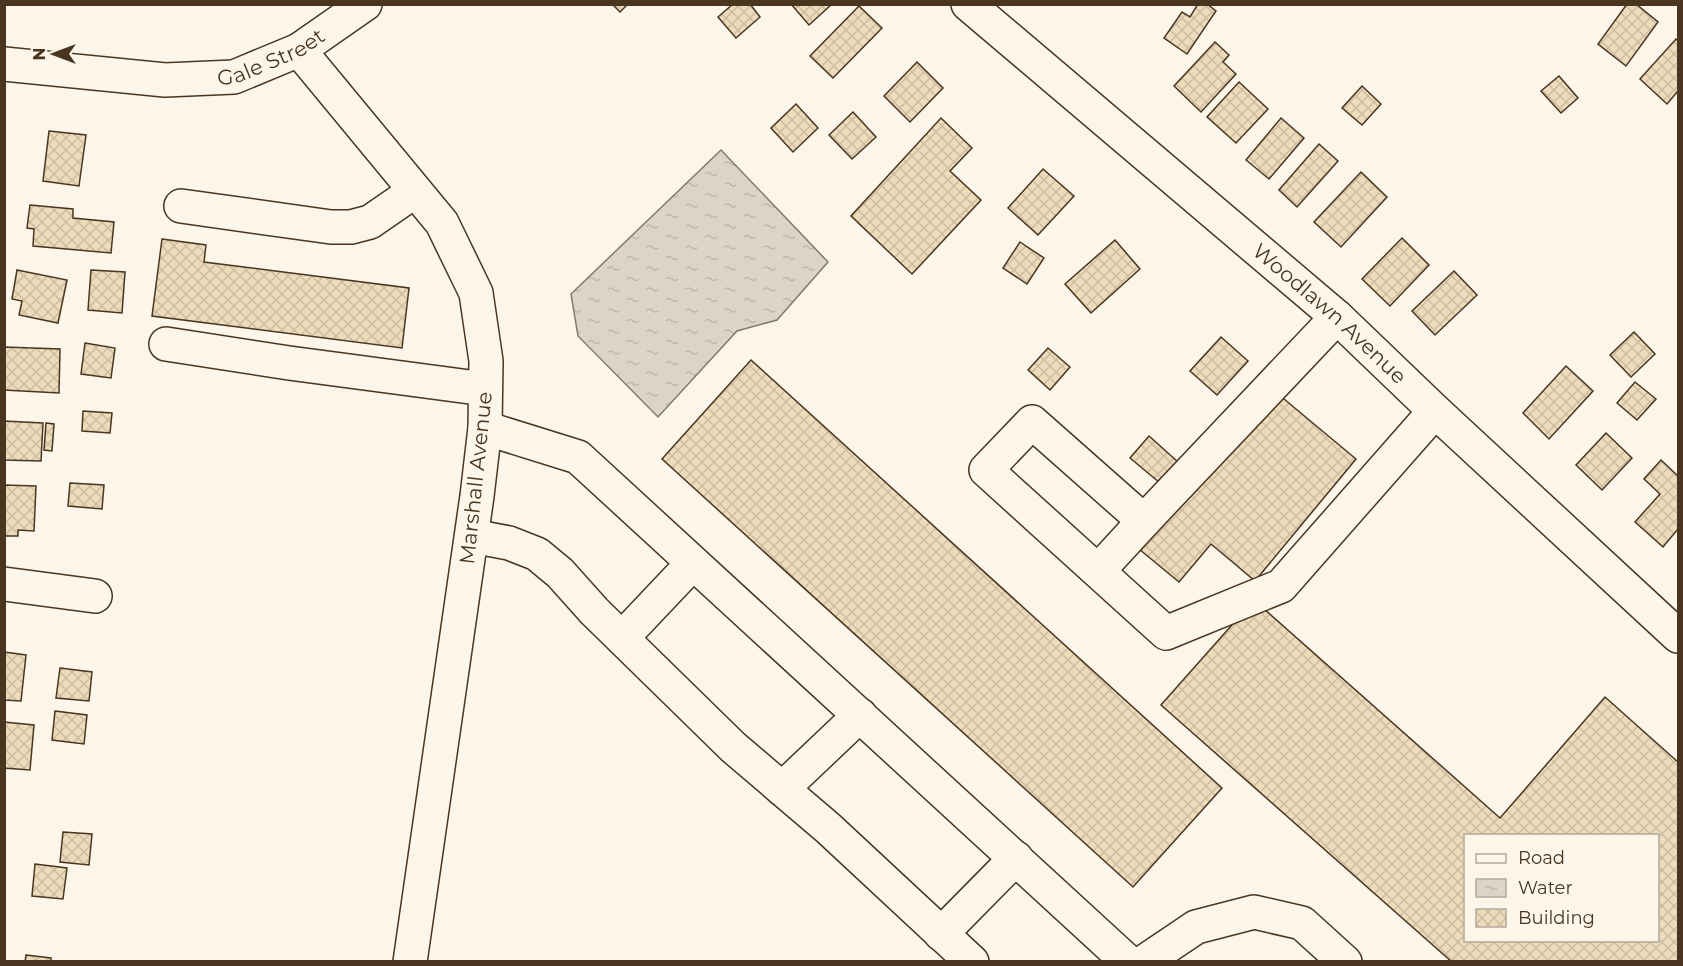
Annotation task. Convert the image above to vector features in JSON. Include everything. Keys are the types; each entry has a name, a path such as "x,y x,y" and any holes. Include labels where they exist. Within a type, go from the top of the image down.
{"street":[{"name":"Gale Street","path":"4,64 165,80 234,77 299,50 365,4"},
{"name":"Woodlawn Avenue","path":"968,4 1337,316 1435,411 1678,636"},
{"name":"Marshall Avenue","path":"299,50 442,223 477,293 486,361 485,428 472,536 410,962"},
{"path":"181,206 331,227 351,227 370,222 415,191"},
{"path":"1098,571 1337,316"},
{"path":"166,344 485,389"},
{"path":"1144,521 1032,422 986,470 1166,633 1281,586 1435,411"},
{"path":"485,428 578,457 1128,962"},
{"path":"472,536 509,543 537,554 560,573 594,611 733,747 828,828 972,962"},
{"path":"622,638 693,563"},
{"path":"4,584 95,596"},
{"path":"782,789 860,715"},
{"path":"941,934 1016,858"},
{"path":"1144,962 1196,927 1254,912 1302,923 1345,962"}],"water":[{"path":"721,150 828,262 777,320 737,331 658,417 578,336 571,294"}],"building":[{"path":"612,4 628,4 620,12"},
{"path":"733,4 750,4 760,17 736,38 718,17"},
{"path":"791,4 832,4 809,25"},
{"path":"1198,4 1207,4 1216,11 1187,54 1164,38 1182,12 1190,17"},
{"path":"1627,4 1636,4 1658,22 1626,66 1598,44"},
{"path":"859,6 882,28 833,78 810,56"},
{"path":"1676,39 1678,41 1678,91 1667,104 1640,79"},
{"path":"1215,42 1229,55 1223,62 1236,74 1201,112 1174,86"},
{"path":"917,62 943,88 910,122 884,96"},
{"path":"1559,76 1578,98 1561,113 1541,91"},
{"path":"1239,82 1268,109 1236,143 1207,117"},
{"path":"1362,86 1381,104 1362,125 1342,108"},
{"path":"796,104 818,128 793,152 771,128"},
{"path":"853,112 876,137 852,159 829,135"},
{"path":"941,118 972,148 950,171 981,200 912,274 851,216"},
{"path":"1281,118 1304,138 1269,179 1246,160"},
{"path":"49,131 86,135 79,186 43,181"},
{"path":"1319,144 1338,161 1297,207 1279,190"},
{"path":"1043,169 1074,196 1038,235 1008,208"},
{"path":"1361,172 1387,197 1341,247 1314,222"},
{"path":"30,205 73,209 73,218 114,222 111,253 33,246 34,229 27,228"},
{"path":"1402,238 1429,265 1390,306 1362,279"},
{"path":"162,239 206,245 204,262 409,288 402,348 152,316"},
{"path":"1115,240 1140,269 1091,313 1065,284"},
{"path":"1020,242 1044,258 1027,284 1003,268"},
{"path":"17,270 67,280 58,323 19,315 22,301 12,299"},
{"path":"91,270 125,272 122,313 88,310"},
{"path":"1454,271 1477,295 1435,335 1412,311"},
{"path":"1634,332 1655,354 1631,377 1610,355"},
{"path":"1221,337 1248,361 1217,395 1190,371"},
{"path":"85,343 115,348 111,378 81,374"},
{"path":"4,347 60,349 59,393 4,390"},
{"path":"1048,348 1070,367 1050,390 1028,370"},
{"path":"751,360 1222,788 1133,887 662,459"},
{"path":"1566,366 1593,391 1549,439 1523,413"},
{"path":"1635,382 1656,399 1637,420 1617,403"},
{"path":"1272,389 1356,459 1255,581 1211,544 1179,582 1139,549"},
{"path":"83,411 112,413 110,433 82,431"},
{"path":"4,421 43,423 41,461 4,460"},
{"path":"46,423 54,424 52,451 44,450"},
{"path":"1606,433 1632,458 1602,490 1576,465"},
{"path":"1149,436 1178,462 1160,483 1130,458"},
{"path":"1661,460 1678,476 1678,529 1663,547 1635,522 1660,494 1644,479"},
{"path":"70,483 104,485 102,509 68,506"},
{"path":"4,485 36,486 34,531 18,530 18,536 4,536"},
{"path":"1254,600 1500,818 1605,697 1678,762 1678,962 1452,962 1161,705"},
{"path":"4,652 26,655 21,701 4,700"},
{"path":"60,668 92,672 89,701 56,698"},
{"path":"55,711 87,715 84,744 52,740"},
{"path":"4,722 34,725 30,770 4,768"},
{"path":"63,832 92,834 89,865 60,862"},
{"path":"35,864 67,868 63,899 32,896"},
{"path":"26,955 51,958 51,962 25,962"}]}
